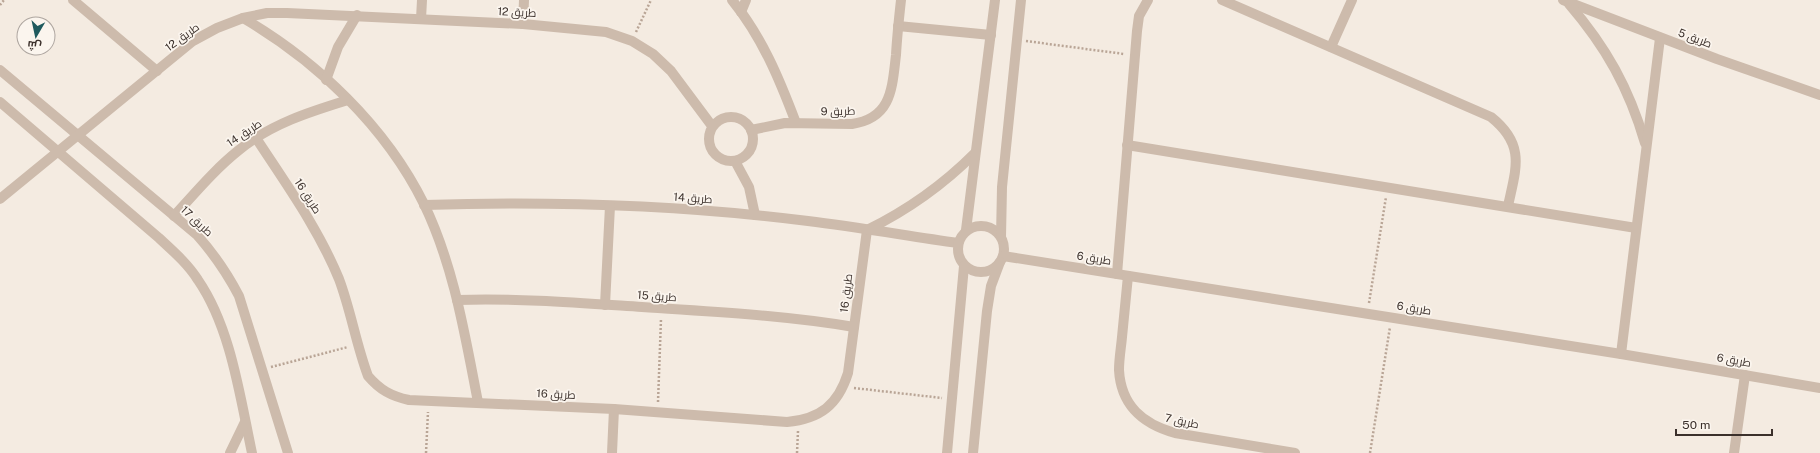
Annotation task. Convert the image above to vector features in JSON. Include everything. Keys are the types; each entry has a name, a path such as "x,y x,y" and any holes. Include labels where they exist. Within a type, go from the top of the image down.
{"street":[{"path":"422,0 422,19"},
{"path":"523,24 524,0"},
{"path":"732,0 768,54 796,122"},
{"path":"741,12 746,0"},
{"name":"طريق 9","path":"751,130 773,124 796,122 852,124 867,120 880,112 890,94 901,0"},
{"path":"995,0 966,230 958,243 958,256 964,266 975,271 986,272 997,266 1002,259"},
{"path":"973,453 987,311 991,286 1002,259 1004,244 1002,237 1001,200 1021,0"},
{"path":"1116,274 1139,16 1148,0"},
{"path":"1222,0 1491,117 1504,128 1513,142 1516,158 1508,206"},
{"path":"1331,47 1352,0"},
{"path":"77,1 157,71"},
{"path":"1565,1 1593,33 1621,78 1637,115 1646,147"},
{"name":"طريق 5","path":"1565,1 1660,38 1820,95"},
{"name":"طريق 12","path":"0,199 193,41 217,28 243,18 267,14 287,13 357,15 523,24 606,32 632,41 653,54 671,71 712,126"},
{"path":"326,80 338,46 357,15"},
{"path":"243,18 287,46 326,80 348,100 390,149 424,205 437,234 457,300 478,402"},
{"path":"898,26 991,35"},
{"path":"1621,354 1660,38"},
{"name":"طريق 17","path":"0,70 174,216 205,244 228,274 248,319 288,453"},
{"name":"طريق 14","path":"174,216 224,162 256,138 296,118 348,100"},
{"path":"0,102 59,151 180,257 198,279 212,304 222,331 252,453"},
{"path":"730,117 742,120 751,130 752,146 742,158 735,161 727,161 720,158 710,148 709,133 712,126 723,118 730,117"},
{"name":"طريق 16","path":"256,138 309,218 326,249 339,281 368,376 378,388 392,396 409,400 614,409 774,421 799,421 813,416 826,409 837,398 844,387 848,373 867,230"},
{"path":"1127,145 1636,228"},
{"path":"867,230 902,211 936,189 975,153"},
{"path":"735,161 749,187 755,215"},
{"name":"طريق 14","path":"424,205 517,203 610,206 755,215 958,243"},
{"path":"605,305 610,206"},
{"path":"966,230 977,225 988,226 1002,237"},
{"name":"طريق 6","path":"1002,259 1116,274 1367,313 1745,374 1820,388"},
{"path":"947,453 964,266"},
{"name":"طريق 7","path":"1128,276 1119,370 1122,388 1130,405 1142,419 1158,428 1175,433 1295,453"},
{"name":"طريق 15","path":"457,300 516,300 781,316 854,327"},
{"path":"1734,453 1745,374"},
{"path":"612,453 614,409"},
{"path":"230,453 245,422"}],"path":[{"path":"0,5 4,0"},
{"path":"632,41 650,0"},
{"path":"1017,39 1135,56"},
{"path":"1367,313 1387,187"},
{"path":"657,412 662,308"},
{"path":"1370,453 1392,317"},
{"path":"262,369 358,344"},
{"path":"844,387 953,400"},
{"path":"426,453 428,401"},
{"path":"797,453 799,421"}]}
